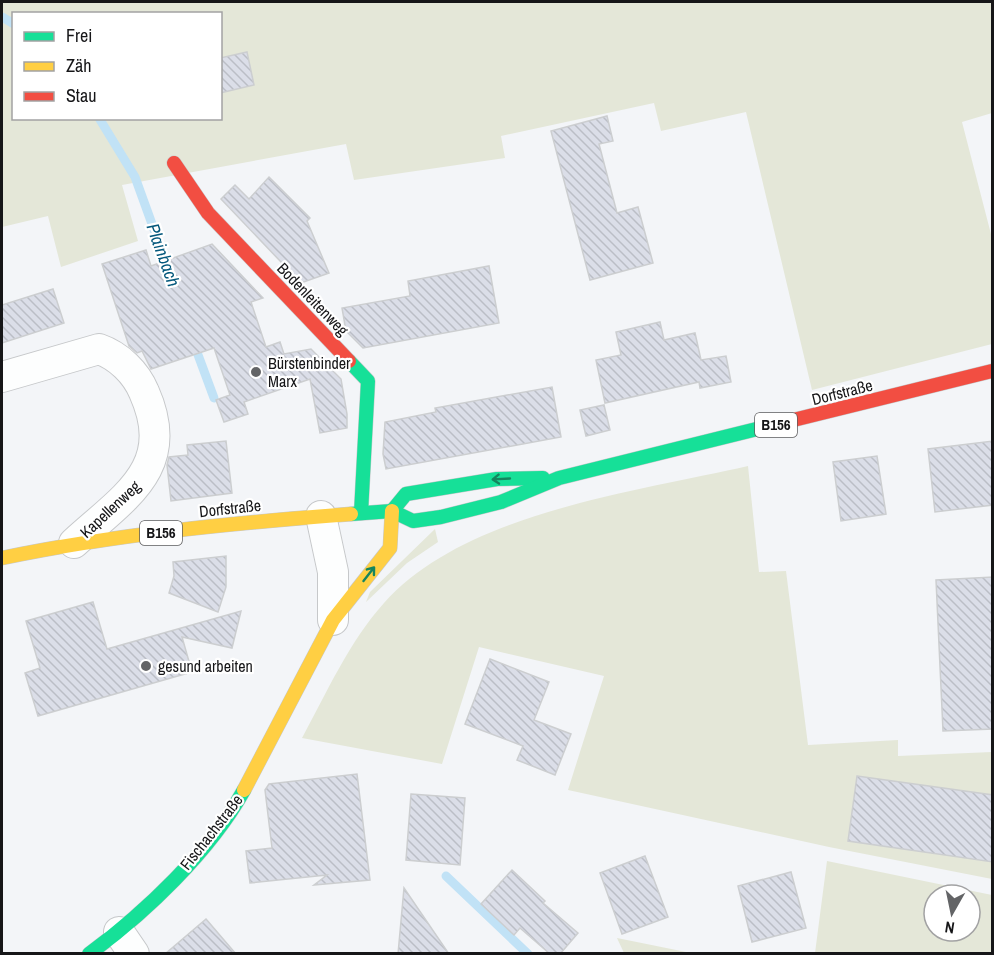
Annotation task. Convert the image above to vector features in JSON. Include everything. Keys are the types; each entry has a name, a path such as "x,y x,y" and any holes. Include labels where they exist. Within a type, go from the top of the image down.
{"main road":[{"name":"Bodenleitenweg","path":"174,163 208,213 368,381 361,513"},
{"name":"Dorfstraße","path":"2,558 74,543 321,516 392,512 413,520 441,517 501,502 559,478 993,371"},
{"name":"Dorfstraße","path":"392,512 406,494 497,479 559,478"},
{"name":"Fischachstraße","path":"89,954 126,943 234,808 273,739 333,620 390,548 392,512"}],"street":[{"name":"Kapellenweg","path":"2,377 99,350 113,354 140,381 154,414 155,450 142,480 74,543"},
{"name":"Fischachstraße","path":"321,516 333,572 333,620"}],"shaded area":[{"path":"2,2 992,2 992,113 962,122 992,238 992,344 812,390 746,112 661,131 654,103 501,136 505,158 354,180 346,144 122,185 138,241 61,267 48,216 2,227"},
{"path":"748,466 759,572 786,571 808,745 898,740 898,756 992,752 992,879 829,847 568,790 604,676 479,647 442,764 302,738 339,668 371,618 418,572 459,547 504,527 553,510"},
{"path":"435,529 438,542 407,563 366,602 370,592"},
{"path":"827,861 934,883 922,883 922,943 982,943 982,893 992,895 992,953 815,953"},
{"path":"617,938 691,953 624,953"}],"building":[{"path":"247,52 254,85 222,93 222,58"},
{"path":"607,116 613,141 599,144 617,213 638,207 653,263 590,280 551,131"},
{"path":"269,177 310,218 307,221 329,273 301,283 221,199 235,185 249,199"},
{"path":"212,244 263,298 251,302 266,347 280,342 284,354 311,349 341,379 347,428 320,433 310,379 244,402 248,414 224,422 216,400 230,395 214,348 151,369 142,351 137,353 129,346 102,264 146,250 151,266"},
{"path":"489,266 499,323 363,348 346,331 342,308 410,296 408,281"},
{"path":"53,289 64,323 2,343 2,305"},
{"path":"660,322 664,340 695,333 701,360 726,356 731,382 700,388 699,382 605,403 596,360 621,355 616,332"},
{"path":"552,387 561,437 386,469 383,454 385,422 436,412 435,408"},
{"path":"604,405 610,430 586,436 580,410"},
{"path":"226,441 232,493 171,501 167,465 169,457 188,455 187,445"},
{"path":"993,441 993,505 935,512 928,449"},
{"path":"877,456 886,514 841,521 833,462"},
{"path":"226,556 226,587 218,612 169,593 174,576 173,562"},
{"path":"993,577 993,729 943,731 936,580"},
{"path":"93,602 107,649 241,611 232,648 182,637 192,672 38,716 25,673 40,668 26,621"},
{"path":"490,659 549,682 534,720 571,734 555,775 517,760 523,746 465,724"},
{"path":"357,774 370,880 314,885 327,875 250,883 246,851 272,848 265,790 269,784"},
{"path":"857,776 993,795 993,862 848,841"},
{"path":"411,794 465,798 460,865 406,860"},
{"path":"645,856 668,917 622,934 600,873"},
{"path":"512,870 545,901 543,903 578,933 560,954 550,954 520,928 514,935 481,904"},
{"path":"791,872 806,928 752,942 738,886"},
{"path":"404,888 449,954 398,954"},
{"path":"206,919 236,954 165,954"}],"waterway":[{"name":"Plainbach","path":"2,17 12,23"},
{"name":"Plainbach","path":"100,120 135,177 169,271"},
{"name":"Plainbach","path":"194,344 214,398"},
{"name":"Plainbach","path":"446,876 528,954"}],"traffic: fast":[{"path":"349,361 368,381 361,513"},
{"path":"351,514 392,511 413,521 441,517 501,502 559,478 773,425"},
{"path":"392,511 406,494 497,479 543,478"},
{"path":"89,954 132,920 175,880 213,836 244,790"}],"traffic: slow":[{"path":"244,790 333,620 390,548 392,511"},
{"path":"2,558 89,542 176,530 351,514"}],"traffic: jam":[{"path":"174,163 208,213 349,361"},
{"path":"773,425 992,371"}],"place":[{"name":"Bürstenbinder Marx","path":"256,372"},
{"name":"gesund arbeiten","path":"146,666"}]}
